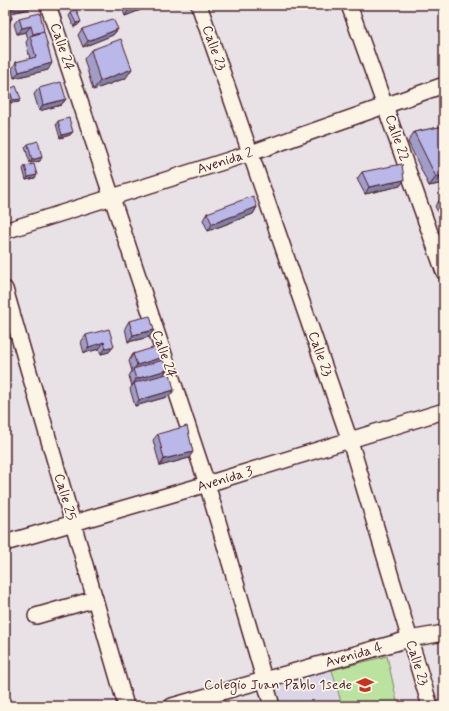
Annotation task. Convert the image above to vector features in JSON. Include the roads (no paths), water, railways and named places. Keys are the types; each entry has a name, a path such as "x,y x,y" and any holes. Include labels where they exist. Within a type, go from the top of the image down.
{"street":[{"name":"Calle 24","path":"48,5 111,198 208,484 272,706"},
{"name":"Calle 23","path":"199,5 350,441 430,706"},
{"name":"Calle 22","path":"349,5 386,105 444,272"},
{"name":"Avenida 2","path":"5,231 251,153 444,85"},
{"name":"Calle 25","path":"5,289 126,706"},
{"name":"Avenida 3","path":"5,543 208,484 444,411"},
{"path":"36,616 95,599"},
{"name":"Avenida 4","path":"172,706 409,639 444,633"}],"place":[{"name":"Colegio Juan Pablo 1sede","path":"365,685"}]}
